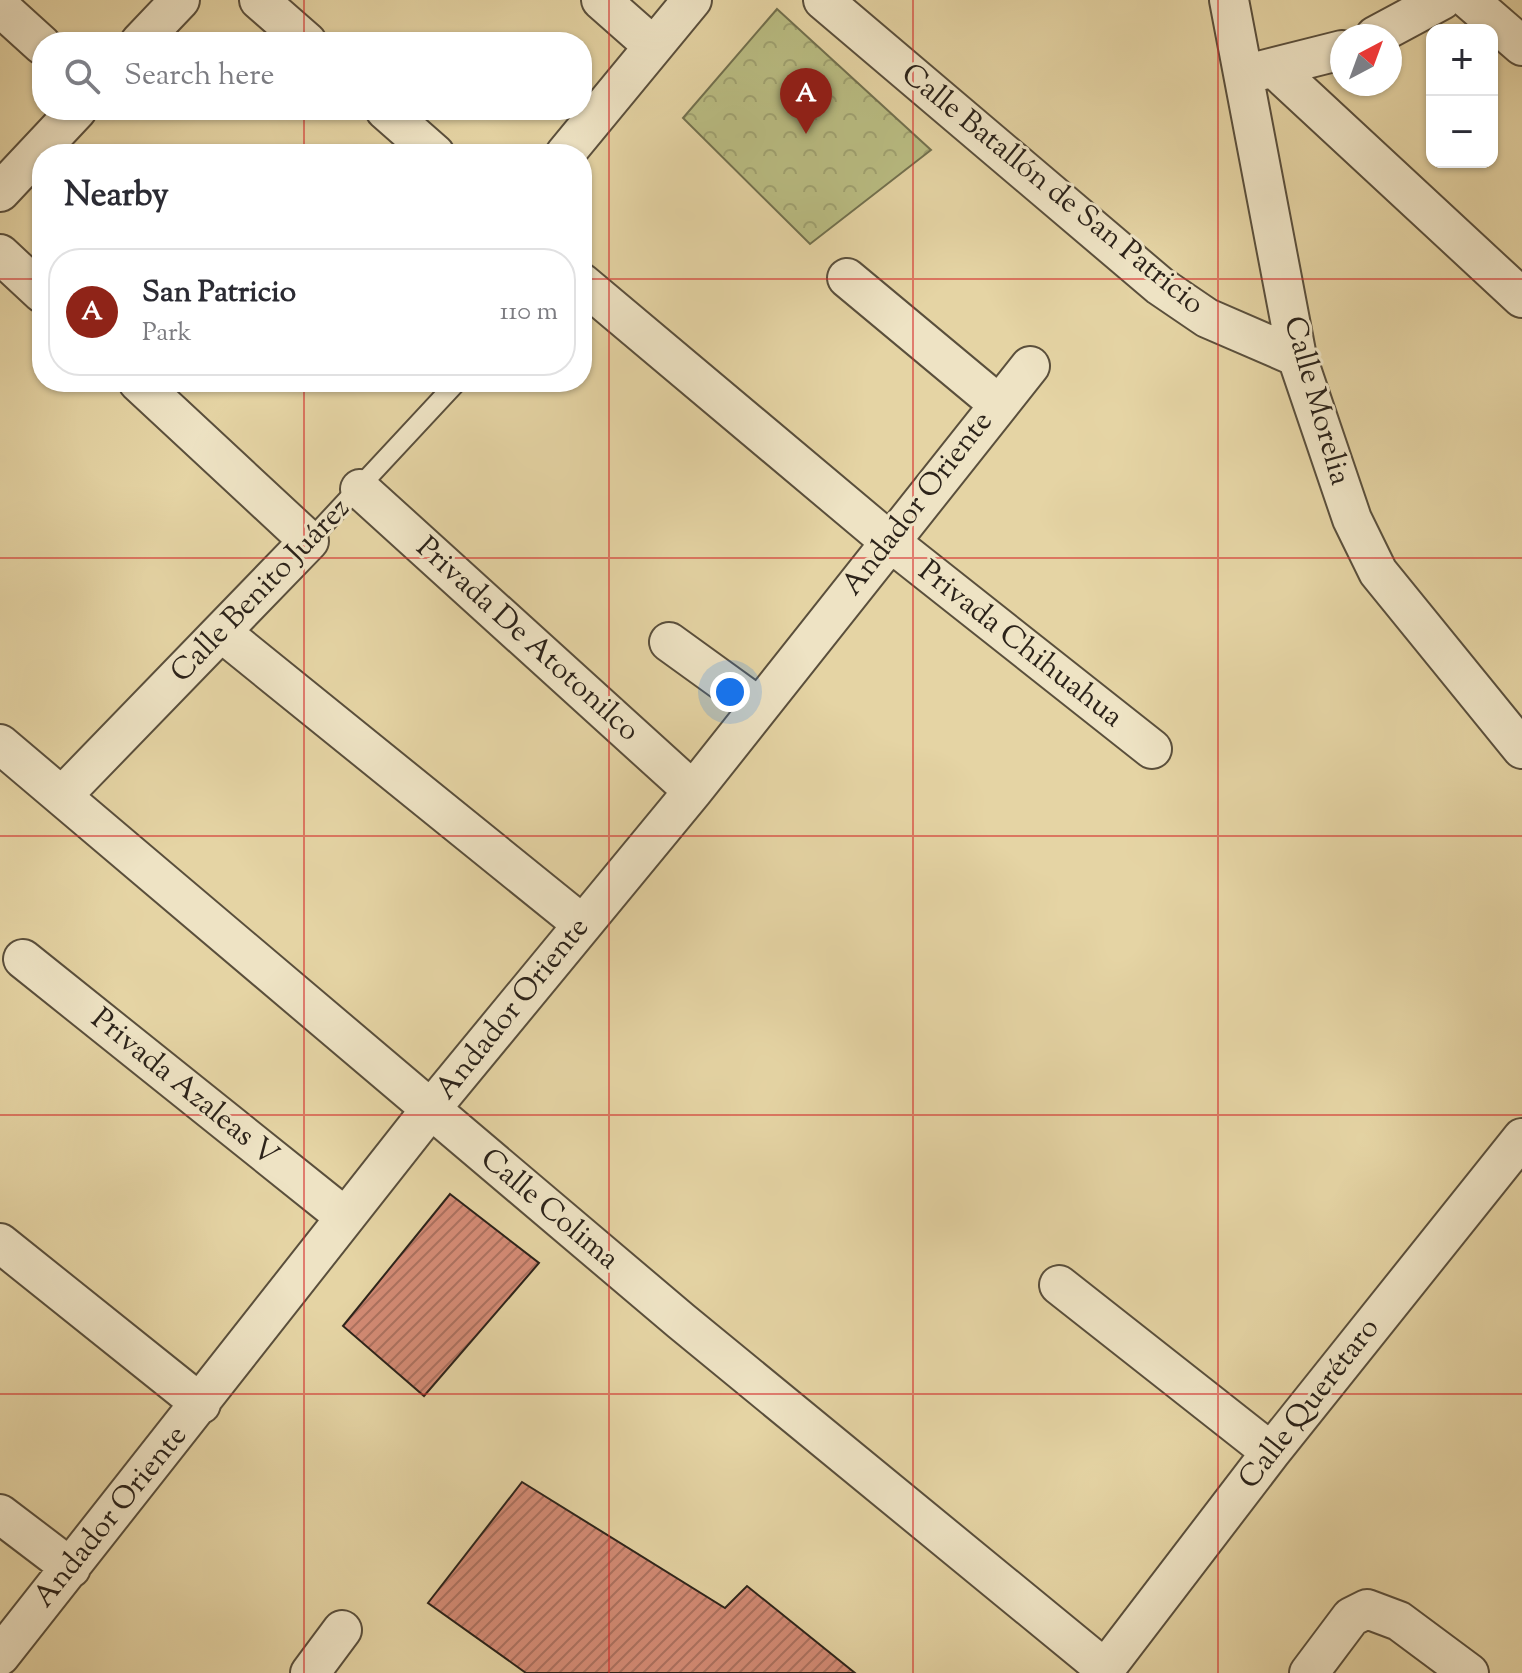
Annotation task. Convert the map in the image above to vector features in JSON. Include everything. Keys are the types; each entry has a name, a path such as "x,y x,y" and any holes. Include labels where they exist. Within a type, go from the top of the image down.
{"street":[{"path":"150,32 180,0"},
{"path":"259,0 296,32"},
{"path":"601,0 652,45"},
{"path":"573,144 692,0"},
{"name":"Calle Batallón de San Patricio","path":"824,0 1160,286 1207,318 1297,357"},
{"name":"Calle Morelia","path":"1229,0 1259,71 1297,357 1352,519 1378,572 1522,749"},
{"path":"1397,24 1442,0"},
{"path":"1469,0 1522,46"},
{"path":"0,7 32,36"},
{"path":"1259,71 1330,53"},
{"path":"1259,71 1324,118 1522,298"},
{"path":"45,144 68,120"},
{"path":"396,120 424,144"},
{"path":"0,192 32,158"},
{"path":"0,254 32,284"},
{"path":"847,278 997,403"},
{"name":"Privada Chihuahua","path":"592,291 889,541 1152,749"},
{"name":"Andador Oriente","path":"0,1656 430,1110 693,791 997,403 1030,366"},
{"path":"149,392 309,541"},
{"name":"Privada De Atotonilco","path":"360,489 693,791"},
{"name":"Calle Benito Juárez","path":"62,796 309,541"},
{"path":"221,632 582,924"},
{"path":"669,642 759,707"},
{"name":"Calle Colima","path":"0,744 430,1110 1104,1671"},
{"name":"Privada Azaleas V","path":"23,959 345,1217"},
{"name":"Calle Querétaro","path":"1104,1671 1271,1452 1522,1138"},
{"path":"0,1243 201,1404"},
{"path":"1059,1285 1271,1452"},
{"path":"0,1514 71,1568"},
{"path":"1309,1673 1351,1617 1367,1609 1399,1621 1469,1673"},
{"path":"310,1673 342,1630"}],"lane":[{"name":"Calle Benito Juárez","path":"309,541 448,392"}],"green space":[{"path":"777,9 931,150 810,244 683,118"}],"building":[{"path":"450,1194 539,1263 424,1396 343,1326"},
{"path":"522,1482 725,1608 747,1586 855,1673 526,1673 428,1603"}],"place":[{"name":"San Patricio","path":"806,134"}]}
